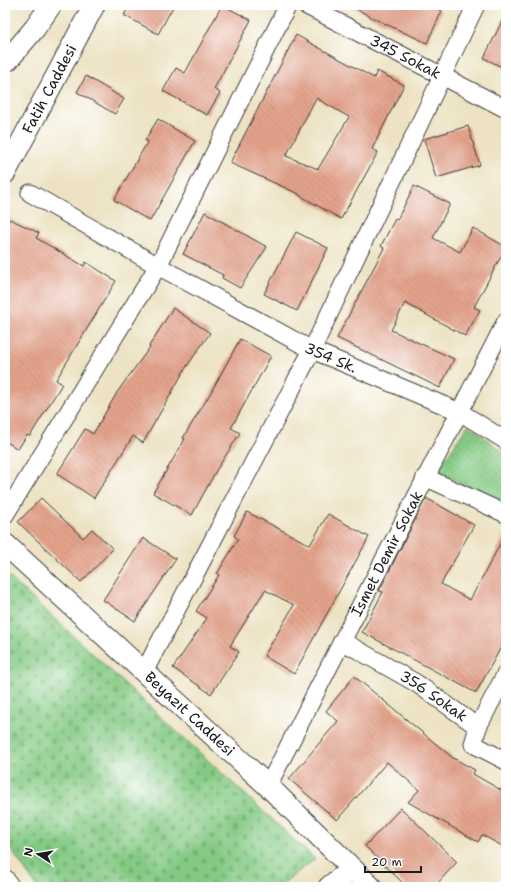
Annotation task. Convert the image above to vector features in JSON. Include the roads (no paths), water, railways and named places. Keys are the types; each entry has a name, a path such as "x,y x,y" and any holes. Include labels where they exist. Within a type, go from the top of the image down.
{"street":[{"path":"5,61 8,60 35,28 51,5"},
{"name":"Fatih Caddesi","path":"5,173 94,5"},
{"path":"5,515 158,266 288,5"},
{"name":"345 Sokak","path":"305,5 506,109"},
{"path":"144,672 312,350 476,5"},
{"name":"354 Sk.","path":"30,193 158,266 312,350 460,412 506,441"},
{"name":"İsmet Demir Sokak","path":"268,786 506,321"},
{"path":"425,477 506,514"},
{"name":"Beyazıt Caddesi","path":"5,544 268,786 371,887"},
{"name":"356 Sokak","path":"342,641 416,682 478,727 473,744 506,762"},
{"path":"478,727 506,673"},
{"path":"329,887 352,869"},
{"path":"5,878 11,887"}]}
